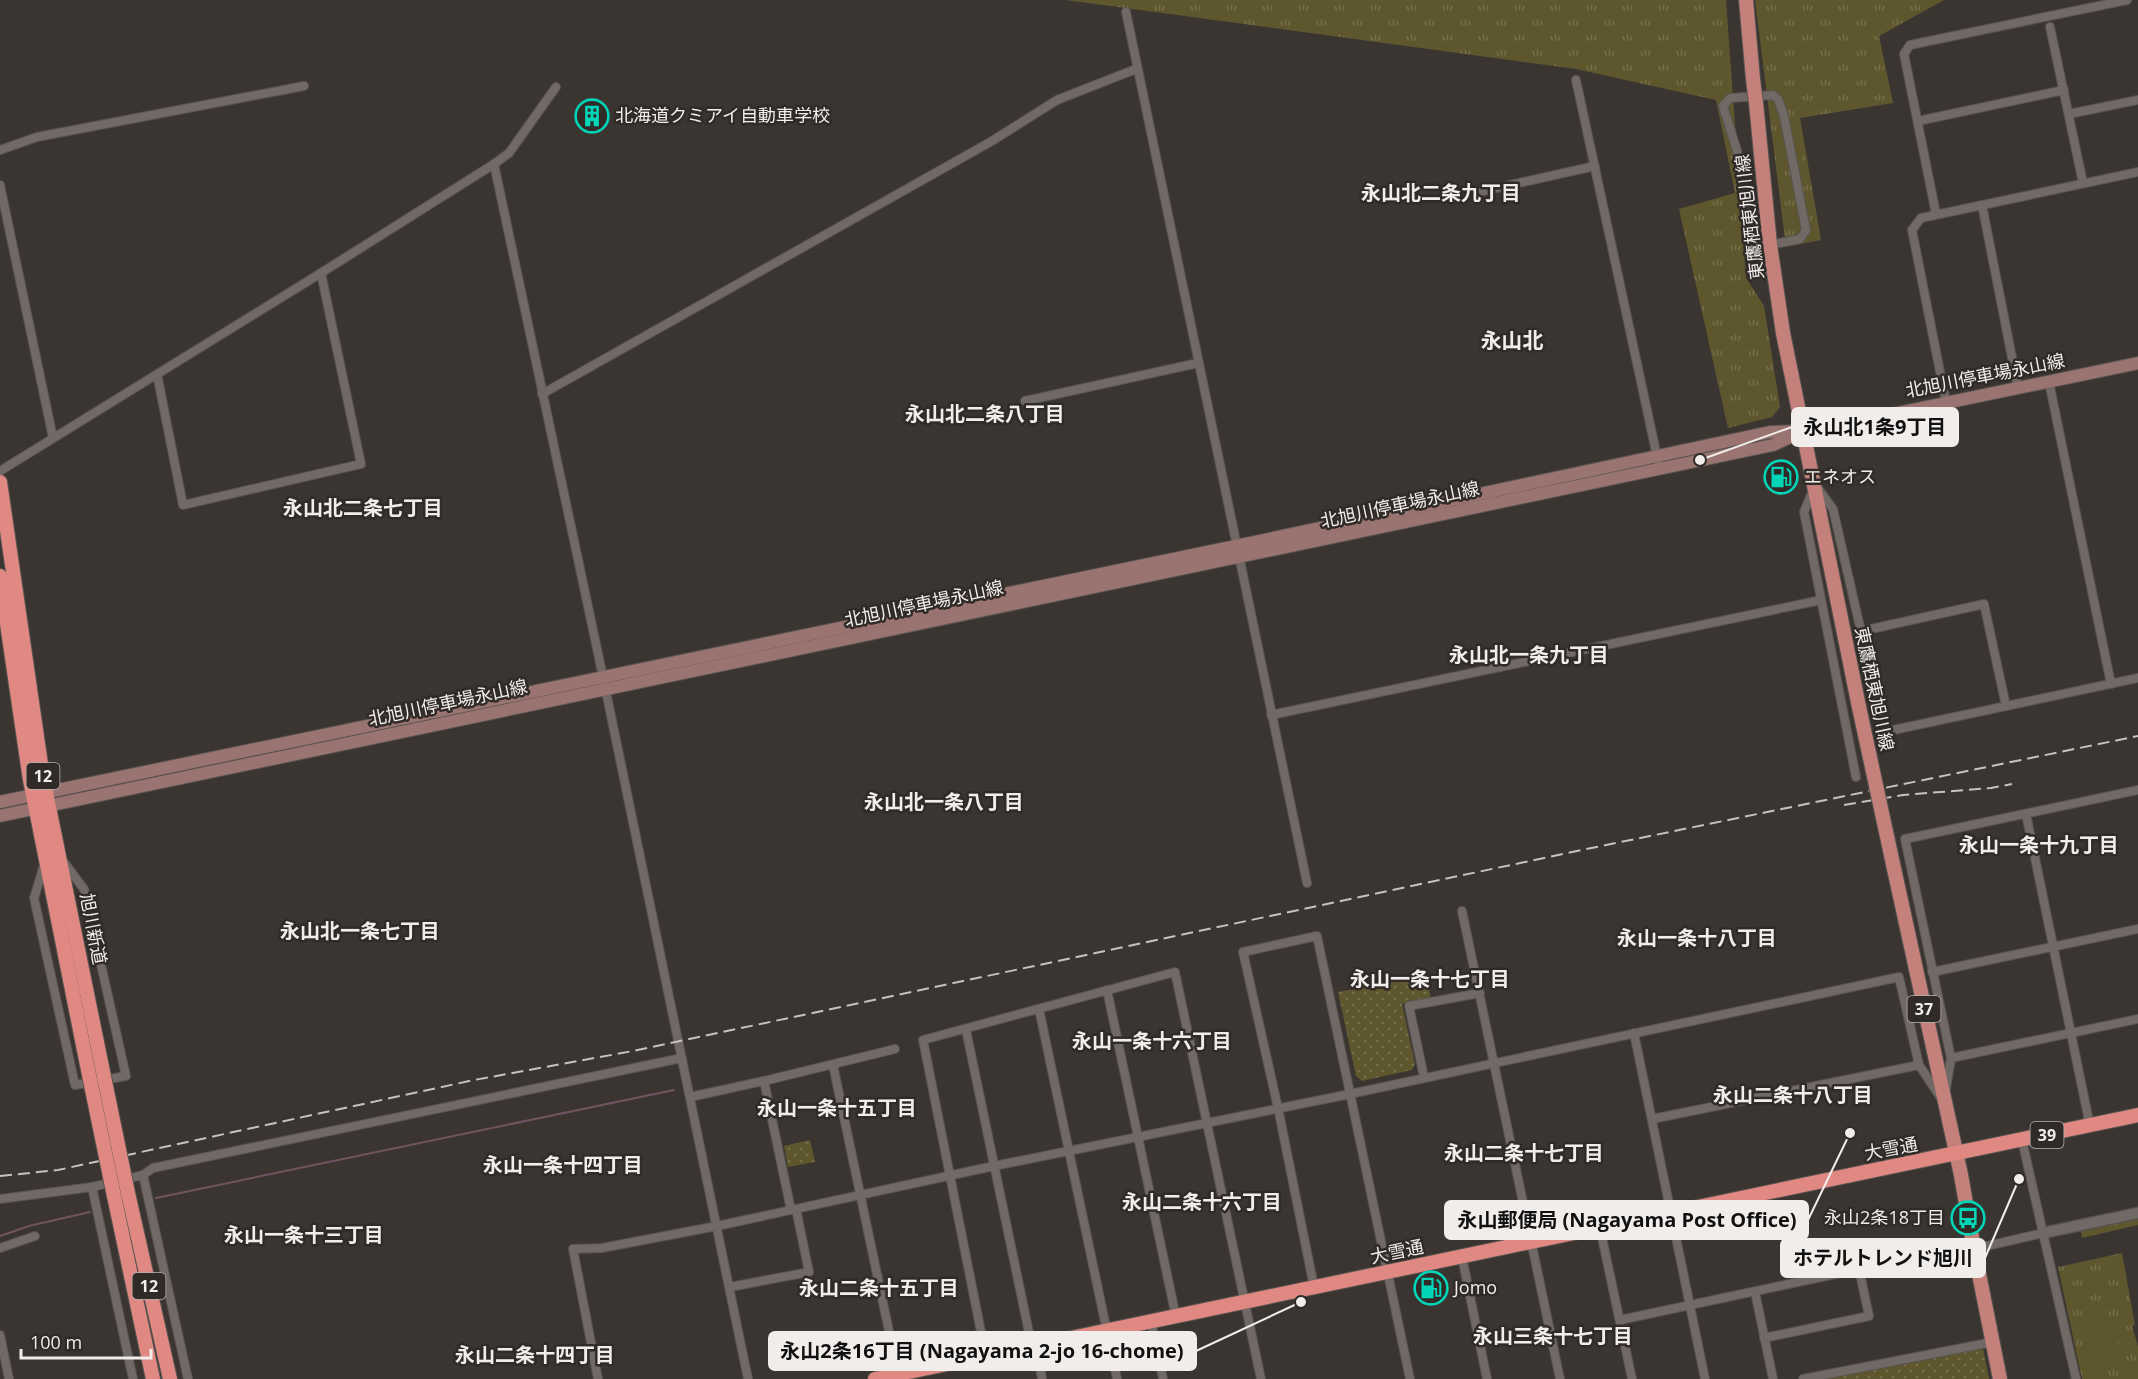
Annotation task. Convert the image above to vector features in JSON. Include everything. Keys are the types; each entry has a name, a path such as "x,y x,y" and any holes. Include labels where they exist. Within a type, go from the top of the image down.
{"highway":[{"name":"旭川新道","path":"0,482 41,800 45,861 95,1069 128,1193 170,1379"},
{"name":"旭川新道","path":"0,576 41,800 61,859 114,1196 153,1379"},
{"name":"大雪通","path":"875,1379 2138,1116"}],"main road":[{"name":"東鷹栖東旭川線","path":"1746,0 1770,245 1783,333 1859,707 1956,1153 2000,1379"},
{"name":"北旭川停車場永山線","path":"1237,551 1770,432 1804,431 2138,363"},
{"name":"北旭川停車場永山線","path":"41,800 1237,551 1660,469 1773,445 1804,431"},
{"path":"0,802 41,800"},
{"path":"0,816 41,800"}],"street":[{"path":"1936,214 1904,54 1910,45 2127,0"},
{"path":"1126,12 1136,69 1307,883"},
{"path":"2050,27 2083,183"},
{"path":"542,394 992,141 1057,100 1136,69"},
{"path":"1576,80 1660,469"},
{"path":"0,150 37,137 304,86"},
{"path":"0,471 494,164 509,153 556,87"},
{"path":"1918,121 2064,90"},
{"path":"1770,245 1800,239 1806,230 1784,116 1778,99 1773,95 1730,98 1723,106 1743,170 1754,268 1760,274 1774,275"},
{"path":"2069,114 2138,100"},
{"path":"494,164 748,1379"},
{"path":"1484,191 1595,166"},
{"path":"1946,402 1912,230 1921,218 2138,172"},
{"path":"0,185 53,438"},
{"path":"1982,205 2018,388"},
{"path":"157,374 183,505 361,464 321,273"},
{"path":"1025,401 1198,363"},
{"path":"2049,382 2111,684"},
{"path":"1815,485 1833,509 1884,732 2138,678"},
{"path":"1815,485 1804,512 1856,777"},
{"path":"1271,715 1821,600"},
{"path":"1862,631 1984,604 2006,706"},
{"path":"1944,1102 1951,1058 1905,839 2138,790"},
{"path":"2025,814 2090,1126"},
{"path":"45,861 34,898 75,1085 126,1076 84,889 61,859"},
{"path":"1462,911 1560,1379"},
{"path":"1932,972 2138,929"},
{"path":"1314,1287 1278,1108 1243,952 1317,936 1410,1379"},
{"path":"986,1356 923,1040 1175,972 1261,1379"},
{"path":"598,1379 573,1249 602,1248 717,1226 1899,977 1919,1065 1944,1102"},
{"path":"1107,990 1176,1317"},
{"path":"1424,1077 1409,1006 1480,993"},
{"path":"1039,1009 1117,1379"},
{"path":"1951,1058 2138,1019"},
{"path":"966,1030 1042,1379"},
{"path":"1634,1033 1705,1379"},
{"path":"690,1097 895,1049"},
{"path":"0,1199 92,1187 143,1175 153,1168 682,1058"},
{"path":"833,1065 898,1374"},
{"path":"1652,1119 1919,1065"},
{"path":"730,1287 809,1272 764,1081"},
{"path":"2022,1140 2076,1379"},
{"path":"143,1175 188,1379"},
{"path":"92,1187 133,1379"},
{"path":"1974,1249 2138,1213"},
{"path":"1600,1228 1632,1379"},
{"path":"0,1248 35,1236"},
{"path":"1462,1257 1487,1379"},
{"path":"1620,1320 1859,1269 1869,1316 1764,1338"},
{"path":"1755,1292 1773,1379"},
{"path":"1151,1321 1163,1379"},
{"path":"0,1338 9,1379"},
{"path":"1803,1379 1993,1342"}],"green space":[{"path":"1066,0 1726,0 1746,278 1764,306 1780,407 1772,417 1728,428 1679,209 1735,193 1716,100 1576,69"},
{"path":"1755,0 1944,0 1879,36 1893,103 1800,118 1821,240 1786,247"},
{"path":"1426,976 1431,998 1402,1004 1415,1064 1412,1070 1362,1081 1356,1076 1338,992"},
{"path":"810,1140 815,1162 788,1167 784,1146"},
{"path":"2138,1215 2138,1225 2082,1238 2080,1227"},
{"path":"2122,1253 2135,1325 2132,1326 2138,1346 2138,1379 2082,1379 2058,1267"},
{"path":"2113,1319 2121,1360 2091,1366 2082,1325"},
{"path":"1983,1348 1989,1379 1825,1379"}],"waterway":[{"path":"156,1198 674,1090"},
{"path":"0,1236 29,1226 90,1212"}],"railway":[{"path":"0,1176 58,1170 474,1080 633,1051 1572,852 2138,736"},
{"path":"1844,805 1903,795 1991,788 2012,784"}],"place":[{"name":"北海道クミアイ自動車学校","path":"592,116"},
{"name":"永山北1条9丁目","path":"1700,460"},
{"name":"エネオス","path":"1781,477"},
{"name":"永山郵便局 (Nagayama Post Office)","path":"1850,1133"},
{"name":"ホテルトレンド旭川","path":"2019,1179"},
{"name":"永山2条18丁目","path":"1968,1218"},
{"name":"Jomo","path":"1431,1288"},
{"name":"永山2条16丁目 (Nagayama 2-jo 16-chome)","path":"1301,1302"}],"district":[{"name":"永山北二条九丁目","path":"1441,193"},
{"name":"永山北","path":"1512,341"},
{"name":"永山北二条八丁目","path":"985,414"},
{"name":"永山北二条七丁目","path":"363,508"},
{"name":"永山北一条九丁目","path":"1529,655"},
{"name":"永山北一条八丁目","path":"944,802"},
{"name":"永山一条十九丁目","path":"2039,845"},
{"name":"永山北一条七丁目","path":"360,931"},
{"name":"永山一条十八丁目","path":"1697,938"},
{"name":"永山一条十七丁目","path":"1430,979"},
{"name":"永山一条十六丁目","path":"1152,1041"},
{"name":"永山二条十八丁目","path":"1793,1095"},
{"name":"永山一条十五丁目","path":"837,1108"},
{"name":"永山二条十七丁目","path":"1524,1153"},
{"name":"永山一条十四丁目","path":"563,1165"},
{"name":"永山二条十六丁目","path":"1202,1202"},
{"name":"永山一条十三丁目","path":"304,1235"},
{"name":"永山二条十五丁目","path":"879,1288"},
{"name":"永山三条十七丁目","path":"1553,1336"},
{"name":"永山二条十四丁目","path":"535,1355"}]}
